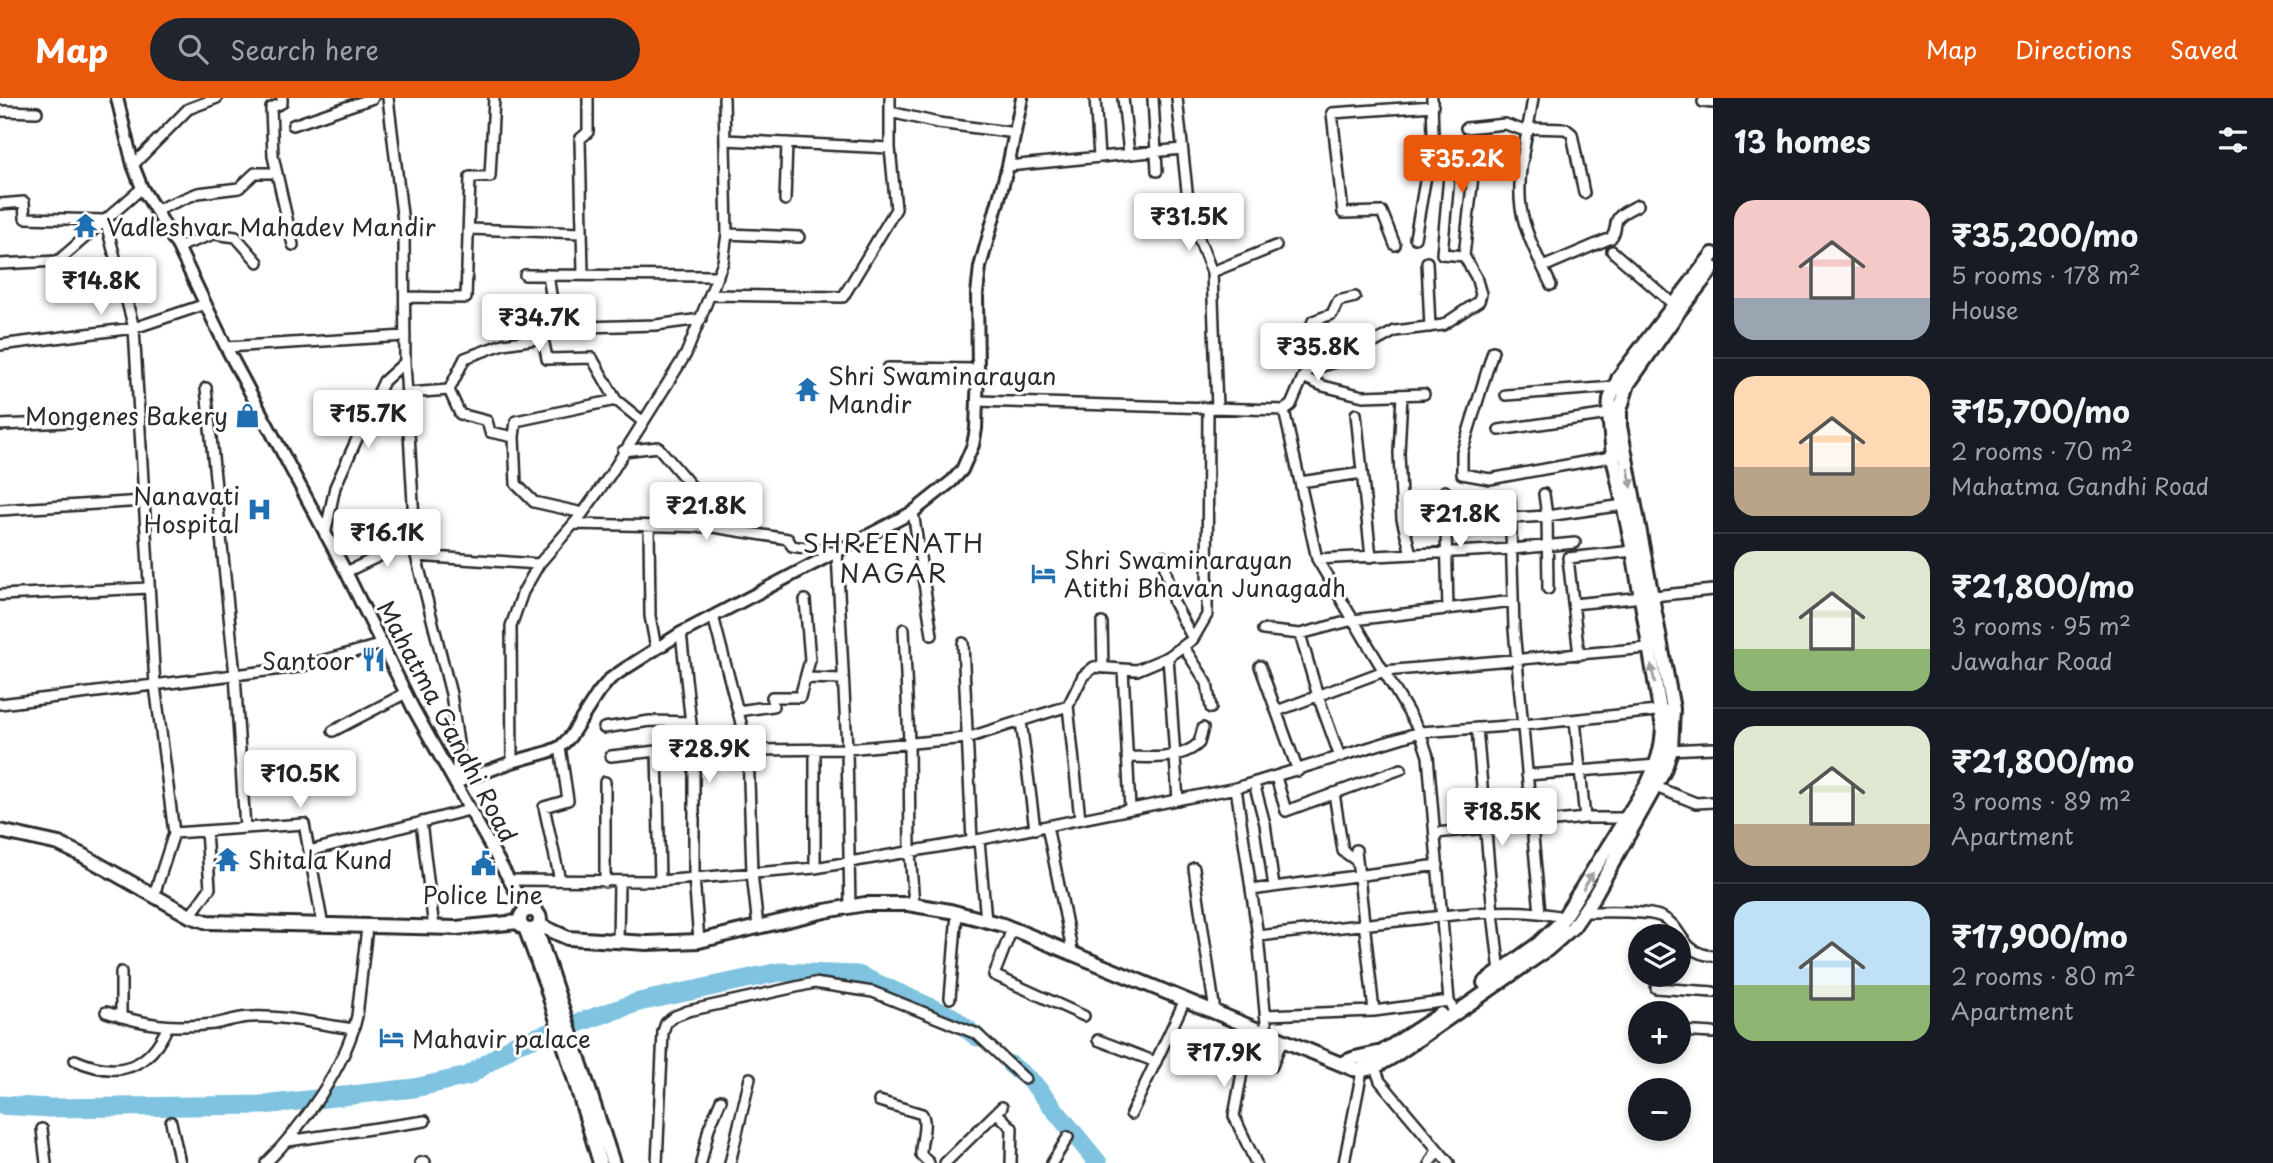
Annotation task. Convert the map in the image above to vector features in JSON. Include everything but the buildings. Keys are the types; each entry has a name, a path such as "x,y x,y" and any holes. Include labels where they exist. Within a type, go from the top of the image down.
{"main road":[{"path":"1452,1007 1570,920 1585,912 1656,786 1667,750 1663,728 1667,710 1620,455 1609,414 1614,387 1619,377 1713,254"},
{"path":"1667,710 1648,648 1647,598 1633,551 1624,505 1620,410 1628,384 1713,268"},
{"path":"0,831 59,844 190,916 208,922 434,928 530,926 568,938 647,943 699,941 850,906 915,905 957,913 1012,929 1342,1063 1355,1058 1368,1063 1452,1007 1548,949 1570,920 1667,750"},
{"path":"530,926 540,918 537,912 526,910 522,913 530,926 551,984 601,1140 613,1163"},
{"path":"600,1163 601,1140"}],"street":[{"name":"Mahatma Gandhi Road","path":"117,98 133,165 142,188 178,247 226,347 346,572 406,693 526,910"},
{"path":"133,165 188,109 217,98"},
{"path":"282,98 282,103 271,108 273,156 293,245"},
{"path":"293,125 373,98"},
{"path":"388,98 404,231 405,362 416,556 452,694 459,750 455,783 560,747 570,737 610,679 681,633 913,512 962,470 973,445 977,401 980,267 1016,134 1022,98"},
{"path":"406,297 466,298 470,177 490,177 494,98"},
{"path":"583,274 580,139 588,132 588,98"},
{"path":"512,762 511,626 523,592 539,564 583,513 685,354 719,276 726,234 724,98"},
{"path":"711,295 844,297 895,209 890,148 890,98"},
{"path":"1095,98 1099,157"},
{"path":"1123,98 1129,154"},
{"path":"1153,98 1157,171"},
{"path":"1080,820 1068,706 1083,676 1094,667 1137,670 1168,657 1194,639 1207,615 1213,408 1212,272 1193,224 1188,200 1177,98"},
{"path":"1533,98 1523,159 1521,208 1551,285"},
{"path":"1395,245 1382,212 1343,213 1332,113 1432,102 1433,136 1415,238"},
{"path":"1703,102 1713,103"},
{"path":"0,111 37,112"},
{"path":"890,111 938,123 1016,134"},
{"path":"1466,128 1505,124 1528,130 1566,129 1573,134 1584,193"},
{"path":"724,140 890,148"},
{"path":"1452,142 1443,254 1464,256"},
{"path":"785,200 787,143"},
{"path":"1008,166 1182,149"},
{"path":"1306,374 1342,360 1395,331 1443,325 1479,300 1481,293 1476,277 1464,256 1474,167 1523,159"},
{"path":"156,209 198,193 239,188 255,173 277,173"},
{"path":"0,264 58,261 142,188"},
{"path":"0,204 24,202 25,218 105,220"},
{"path":"1543,267 1611,237 1615,234 1618,218 1637,205"},
{"path":"105,220 134,328 155,685 174,833 154,895"},
{"path":"469,229 581,233"},
{"path":"178,247 214,234 236,237 258,262"},
{"path":"726,234 799,236"},
{"path":"1212,272 1276,246"},
{"path":"1612,251 1673,304"},
{"path":"1427,262 1430,327"},
{"path":"525,275 719,276"},
{"path":"548,275 554,307 543,338 547,359 592,358 616,400 642,421"},
{"path":"977,401 1284,410 1291,405 1306,374 1313,321 1332,314 1338,301 1355,297"},
{"path":"0,345 134,328 206,304"},
{"path":"547,328 656,325 701,319"},
{"path":"226,347 405,336"},
{"path":"449,390 465,358 503,344 543,338"},
{"path":"1493,351 1462,452 1462,474 1490,479 1620,455"},
{"path":"325,535 335,487 361,429 384,382 405,362"},
{"path":"888,368 978,369"},
{"path":"1306,374 1323,386 1363,396 1424,394"},
{"path":"1506,395 1614,387"},
{"path":"206,388 234,675 245,828"},
{"path":"408,393 449,390"},
{"path":"449,390 460,414 487,421 490,432 514,437"},
{"path":"1402,395 1399,453 1402,519 1411,554"},
{"path":"583,513 534,502 516,484 516,421 616,400"},
{"path":"1265,1015 1452,1007 1428,756 1420,732 1317,559 1284,410"},
{"path":"1356,414 1371,556"},
{"path":"1499,430 1609,414"},
{"path":"0,425 139,419"},
{"path":"623,451 658,447 693,488 713,527"},
{"path":"1300,482 1362,473"},
{"path":"1445,491 1448,609"},
{"path":"1544,494 1548,589"},
{"path":"1510,498 1517,660 1540,913"},
{"path":"0,510 144,501"},
{"path":"1511,519 1624,505"},
{"path":"913,512 932,635"},
{"path":"574,524 713,527 788,538 792,546 836,553"},
{"path":"649,526 650,616 656,648"},
{"path":"346,572 415,539"},
{"path":"1317,559 1575,543"},
{"path":"1579,655 1568,558 1633,551"},
{"path":"836,553 847,749 850,906"},
{"path":"416,556 539,564"},
{"path":"1162,556 1174,603 1194,639"},
{"path":"0,595 149,588"},
{"path":"1573,604 1713,590"},
{"path":"738,711 773,706 772,697 800,697 810,660 805,600"},
{"path":"1264,630 1300,634 1353,620 1513,601"},
{"path":"713,616 748,750 752,873 758,927"},
{"path":"1102,623 1103,668"},
{"path":"904,629 909,743 909,852 915,905"},
{"path":"681,633 694,751 694,877 699,941"},
{"path":"1300,634 1340,757"},
{"path":"962,643 967,738 986,921"},
{"path":"0,704 299,667 383,644"},
{"path":"1183,646 1207,684 1211,708"},
{"path":"1277,711 1384,671 1648,648"},
{"path":"1168,657 1178,800"},
{"path":"1260,666 1298,771"},
{"path":"1123,669 1130,809"},
{"path":"805,678 844,679"},
{"path":"333,730 406,693"},
{"path":"611,756 657,751 847,749 967,738 1068,706"},
{"path":"509,880 660,881 815,868 976,841 1236,788 1420,732 1523,725 1667,710"},
{"path":"1575,720 1586,818"},
{"path":"604,728 650,721 691,722"},
{"path":"1021,721 1035,829"},
{"path":"1127,757 1157,757 1194,748 1199,743 1203,728"},
{"path":"1476,728 1500,972"},
{"path":"560,747 568,800 544,807 560,880"},
{"path":"1667,750 1713,748"},
{"path":"815,749 815,868"},
{"path":"657,751 660,881"},
{"path":"1527,775 1657,765"},
{"path":"1276,777 1286,811 1401,769"},
{"path":"605,782 605,882"},
{"path":"1254,783 1265,824 1274,887"},
{"path":"1656,786 1696,803 1713,803"},
{"path":"1236,788 1258,936 1266,1033"},
{"path":"1334,793 1343,851 1357,861"},
{"path":"309,851 469,810"},
{"path":"1436,832 1586,818 1626,818"},
{"path":"421,822 434,928"},
{"path":"174,833 304,824 323,926"},
{"path":"1047,826 1073,955"},
{"path":"190,916 210,888 206,831"},
{"path":"1356,850 1374,1011"},
{"path":"1251,890 1438,866"},
{"path":"1194,868 1215,1012"},
{"path":"618,942 619,882"},
{"path":"1585,912 1656,916 1668,922 1685,942 1700,954 1713,956"},
{"path":"950,998 957,913"},
{"path":"1258,936 1493,913 1540,913 1570,920"},
{"path":"266,1163 288,1141 313,1106 342,1057 354,1029 367,927"},
{"path":"1012,929 994,975 1084,1016"},
{"path":"121,972 121,1017"},
{"path":"657,1163 663,1032 666,1023 675,1016 700,1007 814,983 873,992 977,1034 1025,1079"},
{"path":"1656,988 1713,992"},
{"path":"1131,1114 1185,1000"},
{"path":"106,1013 147,1024 169,1026 264,1017 354,1029"},
{"path":"75,1060 96,1068 131,1068 157,1048 169,1026"},
{"path":"1691,1032 1713,1033"},
{"path":"1098,1040 1156,1062"},
{"path":"1256,1163 1234,1116 1244,1062 1272,1066 1282,1040"},
{"path":"1368,1063 1449,1163"},
{"path":"1344,1163 1368,1063"},
{"path":"730,1163 750,1078"},
{"path":"701,1163 709,1128 721,1100"},
{"path":"880,1101 922,1114 925,1121 921,1155 929,1163"},
{"path":"945,1163 999,1110 1012,1128 1011,1163"},
{"path":"288,1141 425,1121"},
{"path":"171,1122 180,1163"},
{"path":"42,1129 46,1163"},
{"path":"1052,1163 1068,1137"},
{"path":"1430,1163 1437,1150"}],"waterway":[{"path":"0,1105 50,1108 263,1105 414,1088 468,1076 516,1044 639,1002 779,972 858,975 952,1017 977,1037"},
{"path":"1011,1065 1033,1083 1098,1163"}],"place":[{"name":"Vadleshvar Mahadev Mandir","path":"86,226"},
{"name":"Shri Swaminarayan Mandir","path":"808,389"},
{"name":"Mongenes Bakery","path":"248,415"},
{"name":"Nanavati Hospital","path":"260,509"},
{"name":"Shri Swaminarayan Atithi Bhavan Junagadh","path":"1044,573"},
{"name":"Santoor","path":"374,660"},
{"name":"Shitala Kund","path":"228,859"},
{"name":"Police Line","path":"483,863"},
{"name":"Mahavir palace","path":"392,1038"}],"district":[{"name":"SHREENATH NAGAR","path":"894,557"}]}
